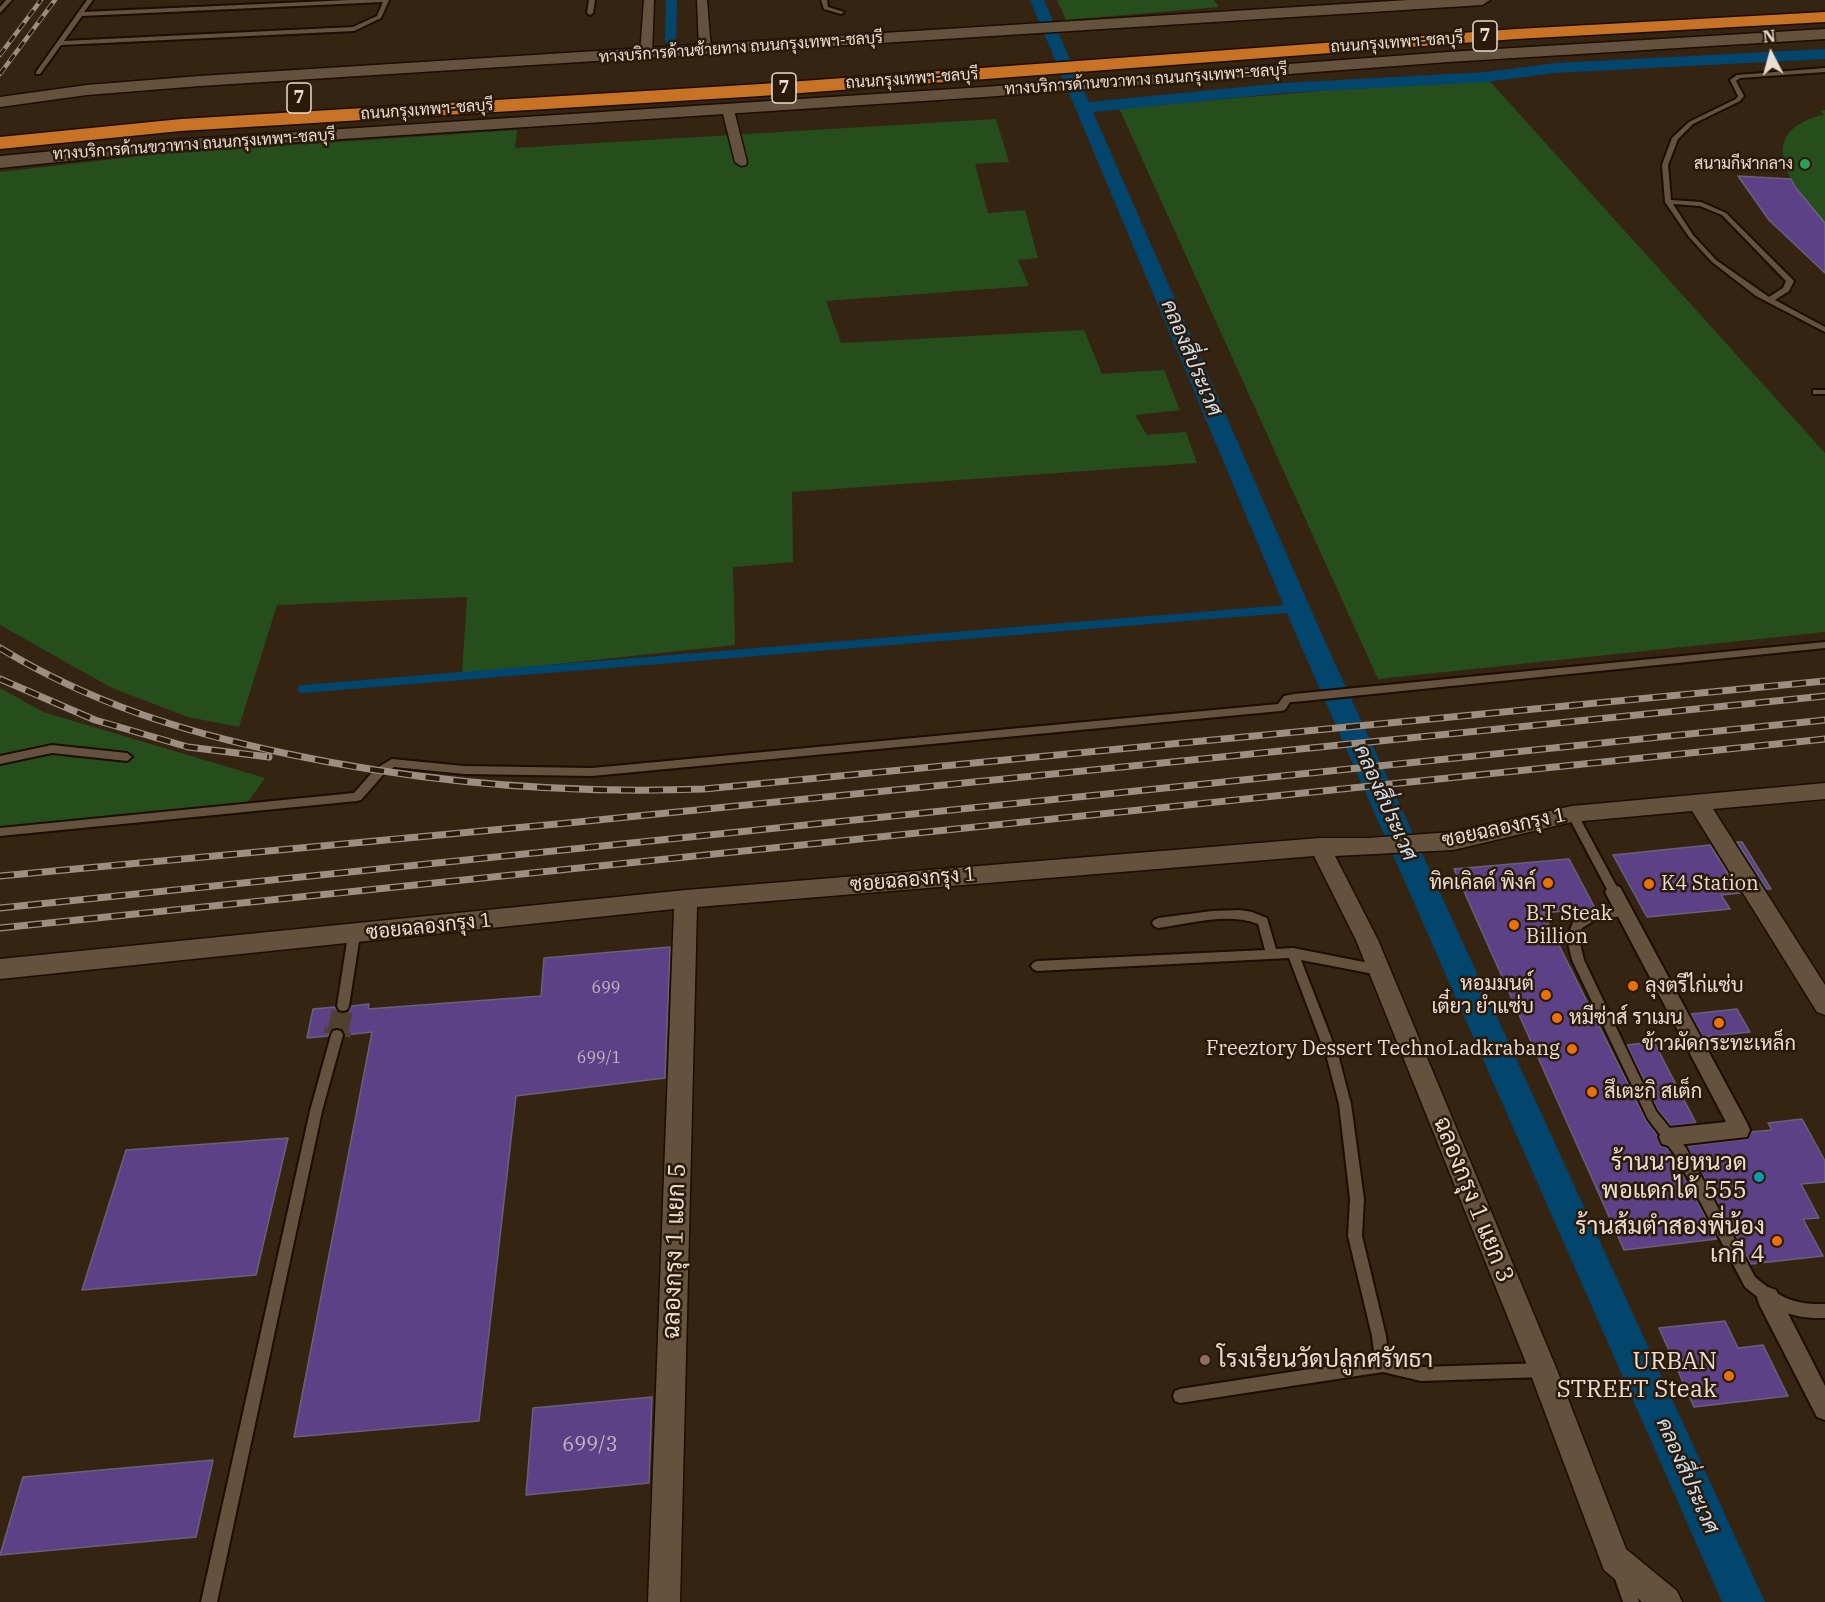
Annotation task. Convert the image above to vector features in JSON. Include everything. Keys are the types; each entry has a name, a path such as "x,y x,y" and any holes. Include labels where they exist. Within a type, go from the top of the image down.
{"highway":[{"name":"ถนนกรุงเทพฯ-ชลบุรี","path":"0,143 181,125 973,74 1516,34 1825,17"}],"main road":[{"name":"ทางบริการด้านซ้ายทาง ถนนกรุงเทพฯ-ชลบุรี","path":"0,102 87,90 178,82 646,54 1128,22 1373,3 1482,0"},
{"name":"ทางบริการด้านขวาทาง ถนนกรุงเทพฯ-ชลบุรี","path":"0,162 174,145 729,114 1482,54 1825,34"}],"street":[{"path":"646,54 649,0"},
{"path":"702,0 705,50"},
{"path":"729,114 741,162"},
{"name":"ซอยฉลองกรุง 1","path":"0,969 354,935 686,899 1320,847 1368,847 1453,841 1572,814 1825,791"},
{"path":"1698,804 1825,1005"},
{"name":"ฉลองกรุง 1 แยก 3","path":"1320,847 1367,940 1543,1370 1615,1559"},
{"path":"1614,892 1740,1130 1669,1137"},
{"name":"ฉลองกรุง 1 แยก 5","path":"664,1602 686,899"},
{"path":"1768,1298 1825,1408"},
{"path":"1615,1559 1666,1602"}],"lane":[{"path":"0,11 9,0"},
{"path":"38,73 90,0"},
{"path":"60,43 354,29 379,17 386,0 80,14"},
{"path":"590,13 592,0"},
{"path":"824,0 826,8 841,12"},
{"path":"1825,70 1739,76 1733,80 1741,96 1692,123 1675,138 1665,165 1668,202 1691,236 1714,261 1769,300 1825,330"},
{"path":"1668,202 1701,204 1725,214 1788,277 1790,281 1786,289 1769,300"},
{"path":"0,832 357,797 379,772 392,763 464,770 592,772 1281,707 1287,699 1825,645"},
{"path":"0,760 52,748 127,757"},
{"path":"1572,814 1614,892"},
{"path":"1624,912 1593,916 1577,925 1573,939 1578,960 1652,1115 1681,1152 1739,1266 1750,1282 1768,1298 1788,1309 1805,1313 1825,1311"},
{"path":"1158,923 1238,914 1254,916 1263,921 1272,954"},
{"path":"342,1006 354,935"},
{"path":"1037,966 1293,953 1379,970"},
{"path":"1293,953 1333,1058 1346,1104 1348,1148 1357,1199 1355,1236 1379,1336 1383,1365"},
{"path":"209,1602 316,1111 337,1035"},
{"path":"1180,1396 1383,1365 1421,1374 1543,1370"},
{"path":"1615,1559 1631,1602"}],"green space":[{"path":"1057,0 1214,0 1219,7 1066,20"},
{"path":"1486,77 1825,453 1825,632 1378,679 1119,108"},
{"name":"สนามกีฬากลาง","path":"1820,110 1825,110 1825,223 1797,189 1789,175 1784,161 1783,148 1787,135 1798,125 1811,118 1824,115"},
{"path":"996,119 1009,162 975,164 988,213 1025,210 1038,258 1018,260 1029,286 826,301 841,343 1084,330 1102,374 1164,370 1180,410 1135,415 1147,435 1186,432 1197,463 792,492 793,562 733,567 735,645 462,674 467,597 277,605 239,727 188,717 112,688 0,625 0,172 158,154 517,130 515,148"},
{"path":"0,688 43,712 265,778 245,806 0,829"}],"water":[{"path":"666,0 677,0 676,41 666,44 665,40"}],"building":[{"path":"1738,176 1791,179 1825,223 1825,273 1769,220"},
{"path":"1737,842 1742,842 1771,889 1767,889"},
{"path":"1710,845 1740,893 1721,895 1730,909 1647,917 1613,855"},
{"path":"1569,859 1595,908 1543,913 1646,1120 1657,1135 1660,1145 1667,1148 1674,1157 1717,1239 1624,1250 1454,869"},
{"path":"670,947 665,1078 516,1096 479,1421 294,1437 372,1032 345,1035 342,1029 336,1028 331,1030 328,1036 307,1038 313,1009 335,1007 338,1012 344,1013 349,1011 351,1006 369,1004 368,1009 541,996 544,958"},
{"name":"ข้าวผัดกระทะเหล็ก","path":"1737,1009 1750,1032 1703,1037 1691,1014"},
{"path":"1654,1042 1696,1123 1671,1126 1658,1110 1627,1045"},
{"path":"1802,1119 1825,1161 1825,1182 1801,1184 1819,1218 1803,1219 1823,1256 1751,1264 1687,1146 1747,1139 1751,1132 1772,1130 1768,1123"},
{"path":"288,1138 256,1275 82,1290 126,1150"},
{"name":"URBAN STREET Steak","path":"1725,1321 1738,1348 1763,1345 1788,1396 1694,1407 1659,1328"},
{"path":"652,1397 649,1483 526,1495 533,1408"},
{"path":"213,1460 196,1537 0,1555 23,1477"}],"waterway":[{"name":"คลองสี่ประเวศ","path":"1037,0 1083,108"},
{"path":"1083,108 1283,88 1486,77 1555,68 1825,54"},
{"name":"คลองสี่ประเวศ","path":"1083,108 1310,637 1744,1602"},
{"path":"302,689 1298,608"}],"tunnel":[{"path":"338,1032 343,1006"},
{"path":"337,1035 338,1030"}],"railway":[{"path":"0,55 41,0"},
{"path":"0,74 55,0"},
{"path":"0,648 35,668 104,700 175,726 212,736 288,754 391,772 495,784 599,790 704,789 1825,681"},
{"path":"0,679 95,720 188,747 269,757"},
{"path":"0,876 568,823 1825,696"},
{"path":"0,908 1825,720"},
{"path":"0,928 1825,739"}],"place":[{"name":"สนามกีฬากลาง","path":"1805,164"},
{"name":"ทิคเคิลด์ พิงค์","path":"1548,883"},
{"name":"K4 Station","path":"1649,884"},
{"name":"B.T Steak Billion","path":"1514,925"},
{"name":"ลุงตรีไก่แซ่บ","path":"1633,986"},
{"name":"หอมมนต์ เตี๋ยว ยำแซ่บ","path":"1546,995"},
{"name":"หมีซ่าส์ ราเมน","path":"1557,1018"},
{"name":"ข้าวผัดกระทะเหล็ก","path":"1719,1023"},
{"name":"Freeztory Dessert TechnoLadkrabang","path":"1572,1049"},
{"name":"สึเตะกิ สเต็ก","path":"1592,1092"},
{"name":"ร้านนายหนวด พอแดกได้ 555","path":"1759,1177"},
{"name":"ร้านส้มตำสองพี่น้อง เกกี 4","path":"1777,1241"},
{"name":"โรงเรียนวัดปลูกศรัทธา","path":"1205,1360"},
{"name":"URBAN STREET Steak","path":"1729,1376"}]}
